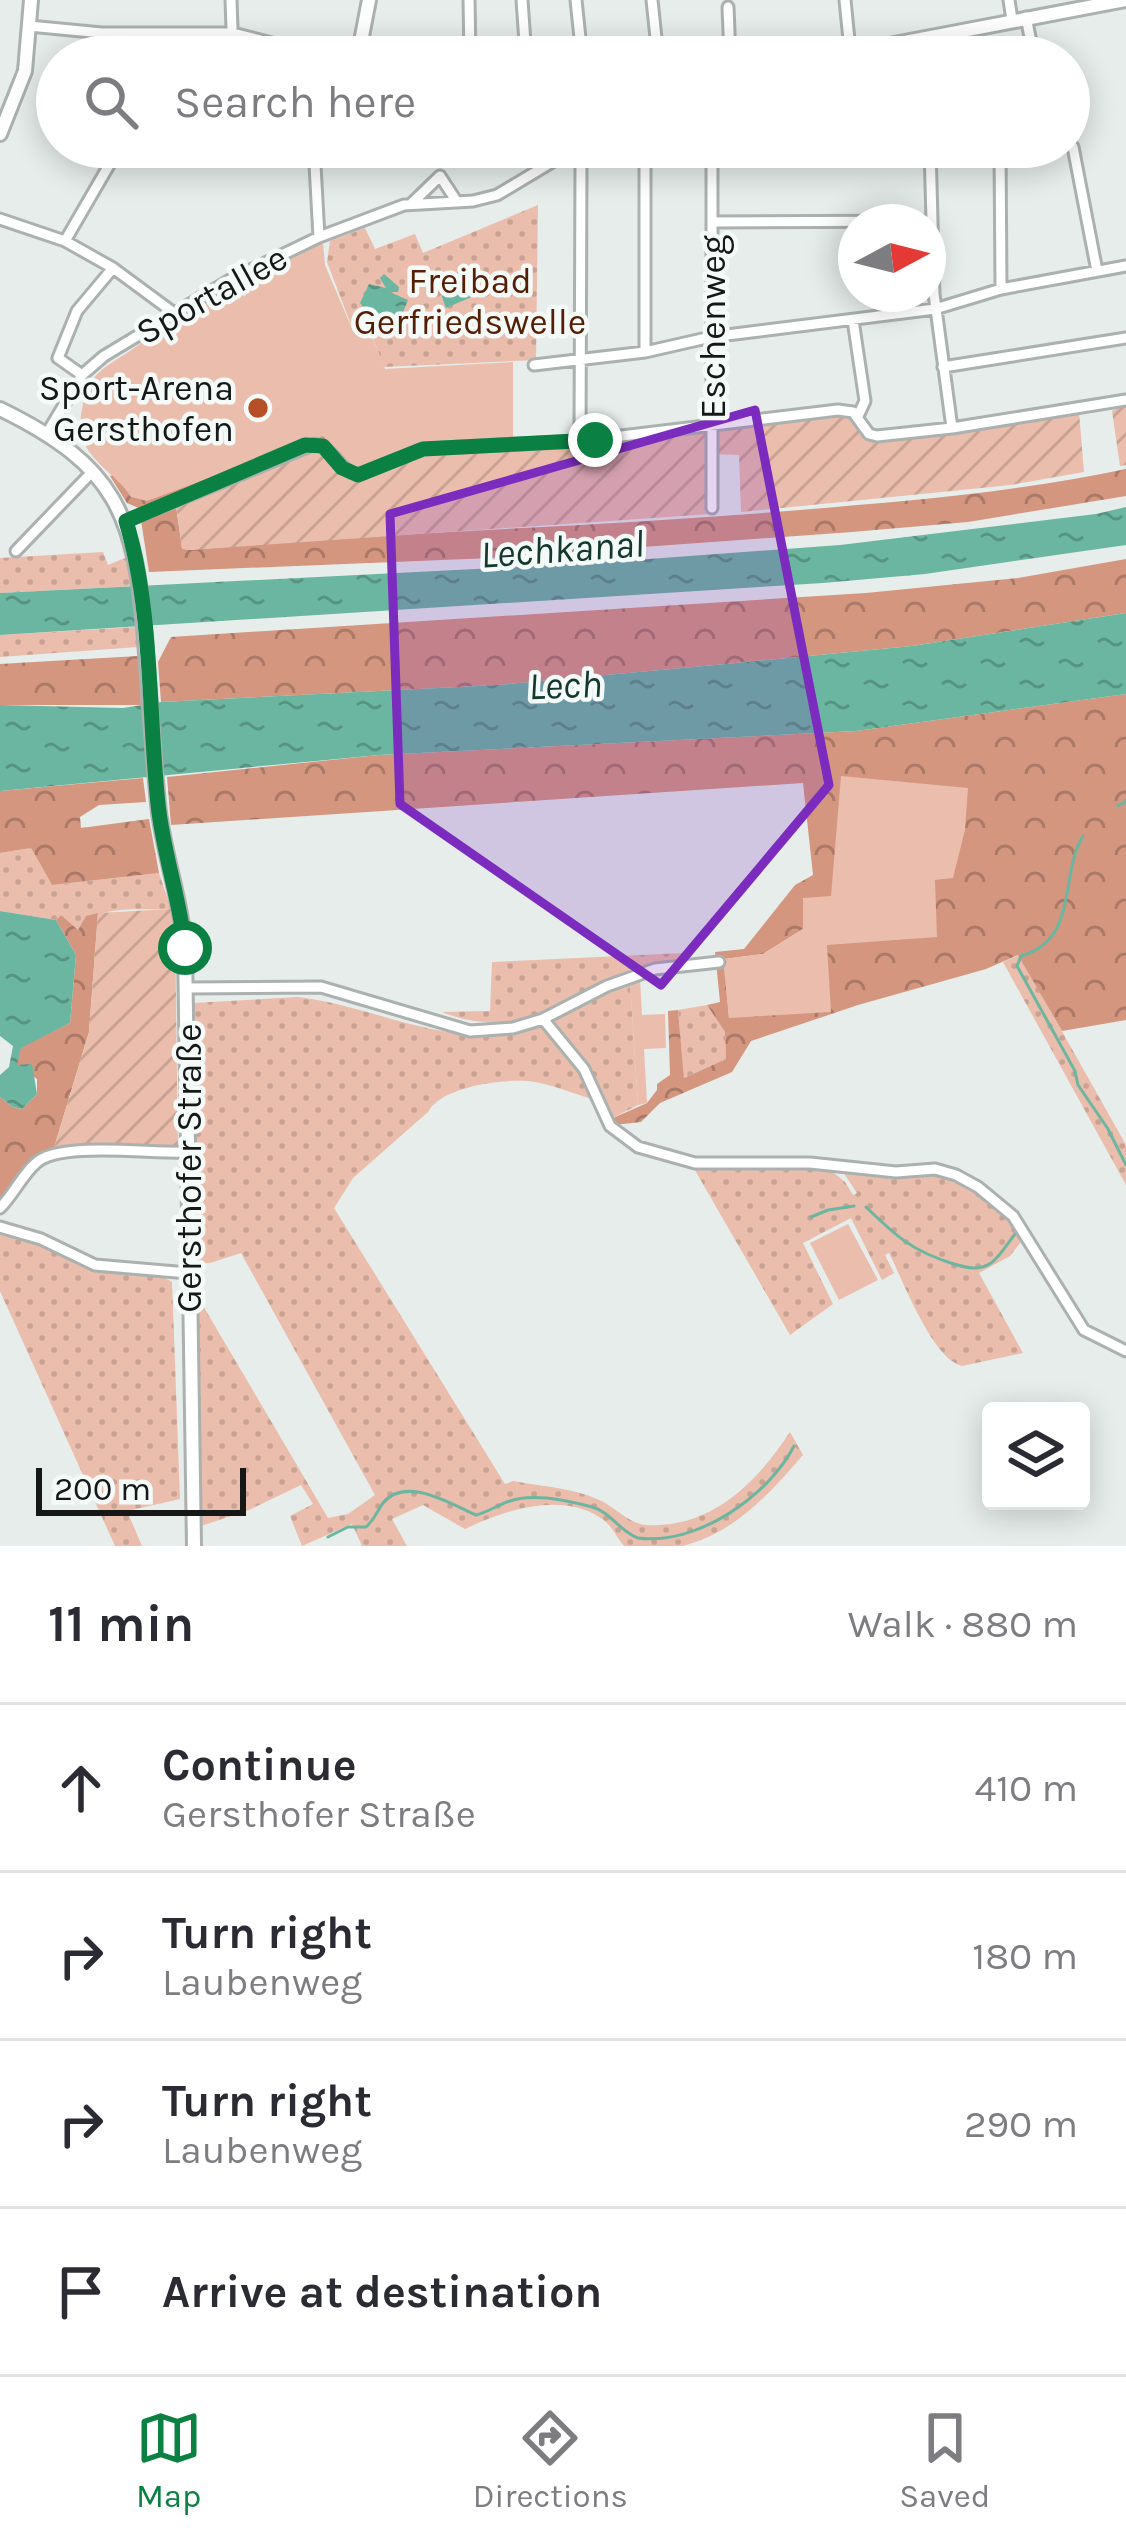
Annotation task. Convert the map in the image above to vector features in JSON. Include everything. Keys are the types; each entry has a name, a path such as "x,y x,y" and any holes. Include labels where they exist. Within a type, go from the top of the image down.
{"main road":[{"path":"0,134 23,79 31,0"},
{"path":"362,36 369,0"},
{"path":"930,36 1125,0"},
{"name":"Gersthofer Straße","path":"0,410 47,433 93,471 126,521 140,577 158,801 182,920 187,988 194,1546"}],"street":[{"path":"231,0 232,36"},
{"path":"469,0 470,36"},
{"path":"522,0 525,36"},
{"path":"576,0 580,36"},
{"path":"652,0 656,36"},
{"path":"845,0 845,36"},
{"path":"1009,0 1026,36"},
{"path":"728,8 729,36"},
{"path":"29,26 244,36"},
{"path":"64,241 107,168"},
{"path":"315,168 320,237"},
{"name":"Sportallee","path":"47,433 82,375 128,338 230,280 320,237 411,204 497,195 542,168"},
{"path":"580,168 580,442"},
{"path":"645,168 645,352"},
{"name":"Eschenweg","path":"712,168 712,508"},
{"path":"930,168 930,204"},
{"path":"1000,168 1001,289"},
{"path":"1077,168 1096,272"},
{"name":"Sportallee","path":"411,204 440,176 457,202"},
{"path":"0,219 64,241 113,268 174,313"},
{"path":"712,222 838,221"},
{"path":"946,306 1001,289 1126,266"},
{"path":"82,375 58,358 77,311 113,268"},
{"path":"534,365 913,312"},
{"path":"935,312 952,428"},
{"path":"853,320 865,401 858,416"},
{"path":"943,367 1126,338"},
{"path":"126,521 305,445 323,446 342,468 358,475 423,449 580,442 838,410 858,416 872,436 1126,400"},
{"path":"16,551 93,471"},
{"path":"187,988 321,987 470,1031 513,1028 543,1019 607,986 656,969 719,962"},
{"path":"543,1019 584,1069 610,1126 638,1148 695,1162 877,1172 935,1169 978,1187 1013,1216 1084,1330 1126,1351"},
{"path":"0,1208 32,1166 52,1152 187,1152"},
{"path":"0,1227 41,1239 95,1265 188,1273"}],"highlighted area":[{"path":"755,410 829,785 661,985 400,804 390,514"}],"green space":[{"name":"Freibad Gerfriedswelle","path":"538,205 536,360 384,367 368,325 353,330 327,262 330,241 365,228 375,249 415,234 423,253"},
{"path":"323,243 325,265 353,331 368,326 385,369 513,362 513,440 418,445 362,469 348,464 323,436 147,501 131,497 84,442 82,412 93,379 223,290"},
{"path":"1126,403 1126,465 1120,466 1112,411"},
{"path":"1079,412 1084,472 1011,485 741,512 739,455 710,454 711,514 189,550 182,549 176,504 315,448 347,474 361,479 430,451 556,447 845,415 858,424 864,440"},
{"path":"319,431 334,443 316,442 141,509 127,503 110,476"},
{"path":"1126,469 1126,496 968,522 491,558 149,572 141,520 176,506 182,548 189,550 841,507 1004,490"},
{"path":"103,552 108,565 130,556 133,586 0,593 0,558"},
{"path":"1126,559 1126,613 912,646 498,685 161,702 158,662 171,637 866,593 1018,578"},
{"path":"136,627 138,647 0,657 0,635"},
{"path":"138,656 142,705 0,705 0,664"},
{"path":"1126,694 1126,1020 1062,1031 1018,955 751,1041 732,1072 660,1103 641,1122 614,1125 611,1119 647,1103 657,1084 670,1075 668,1011 678,1010 684,1078 726,1059 725,1032 707,1005 720,1002 715,952 744,949 795,885 813,875 803,783 171,825 167,777 379,755 856,731","holes":["965,830 935,879 826,945 729,1018 724,959 763,954 803,929 831,897"]},
{"path":"841,776 968,788 965,830 953,878 935,880 937,937 827,945 831,1012 729,1018 723,959 763,954 803,929 803,898 831,896"},
{"path":"143,778 146,802 99,805 80,817 81,828 149,819 159,873 52,885 31,848 0,853 0,791"},
{"path":"31,848 52,885 159,873 171,909 107,912 78,930 61,915 56,920 0,911 0,853"},
{"path":"171,909 178,1151 53,1151 89,1032 98,913"},
{"path":"98,913 89,1032 53,1151 0,1203 0,1097 22,1109 37,1094 37,1079 16,1065 21,1047 70,1023 76,955 56,920 61,915 78,930 86,916"},
{"path":"683,953 684,960 536,1016 507,1022 475,1021 442,1012 490,1011 492,962"},
{"path":"1019,955 1126,1145 1126,1185 1003,962"},
{"path":"640,979 642,1015 665,1014 666,1048 644,1049 647,1103 638,1105 630,982"},
{"path":"630,982 638,1105 611,1119 586,1067 550,1018"},
{"path":"298,997 451,1033 511,1033 540,1025 580,1071 595,1100 528,1081 487,1083 445,1096 353,1178 334,1208 505,1484 513,1481 577,1492 640,1524 670,1524 712,1511 730,1499 763,1468 790,1432 803,1455 764,1498 718,1532 682,1546 624,1546 609,1524 573,1506 516,1510 465,1529 423,1505 392,1519 407,1546 362,1546 352,1524 302,1546 290,1516 313,1504 301,1485 198,1527 192,1287 328,1518 348,1514 375,1495 241,1253 194,1263 193,1003"},
{"path":"707,1005 725,1032 726,1059 684,1078 678,1010"},
{"path":"692,1165 828,1168 853,1195 857,1193 841,1169 922,1172 964,1183 1004,1213 1024,1238 1010,1256 979,1273 1023,1353 962,1366 951,1360 929,1334 889,1253 885,1255 894,1273 882,1280 851,1218 803,1243 833,1304 790,1335"},
{"path":"848,1224 878,1280 839,1300 810,1243"},
{"path":"0,1231 85,1266 172,1282 180,1499 127,1511 142,1546 115,1546 0,1291"}],"water":[{"path":"465,269 476,295 446,308 441,294 453,289 448,277"},
{"path":"384,274 399,287 398,292 390,292 408,300 401,317 366,311 360,303 369,284 386,288 380,278"},
{"path":"1126,507 1126,545 925,574 0,635 0,593 595,563 840,545"},
{"name":"Lech","path":"1126,613 1126,694 856,731 379,755 0,791 0,705 123,708 161,702 498,685 912,646"},
{"path":"0,911 56,920 76,955 70,1023 21,1048 17,1065 32,1064 37,1094 22,1109 0,1097 0,1075 9,1067 13,1046 0,1036"}],"waterway":[{"path":"1118,806 1126,801"},
{"path":"1083,836 1060,921 1052,936 1021,956 1017,966 1075,1071 1078,1085 1126,1165"},
{"path":"811,1217 854,1206"},
{"path":"866,1207 916,1248 968,1268 991,1263 1016,1233"},
{"path":"328,1537 348,1527 366,1527 383,1503 404,1492 429,1495 476,1515 519,1499 562,1500 599,1510 638,1538 684,1534 749,1499 794,1446"}],"place":[{"name":"Sport-Arena Gersthofen","path":"258,408"}],"route":[{"path":"185,948 159,812 140,577 126,521 305,445 323,446 342,468 358,475 423,449 595,440"}],"water label":[{"name":"Lechkanal","path":"562,548"}]}
